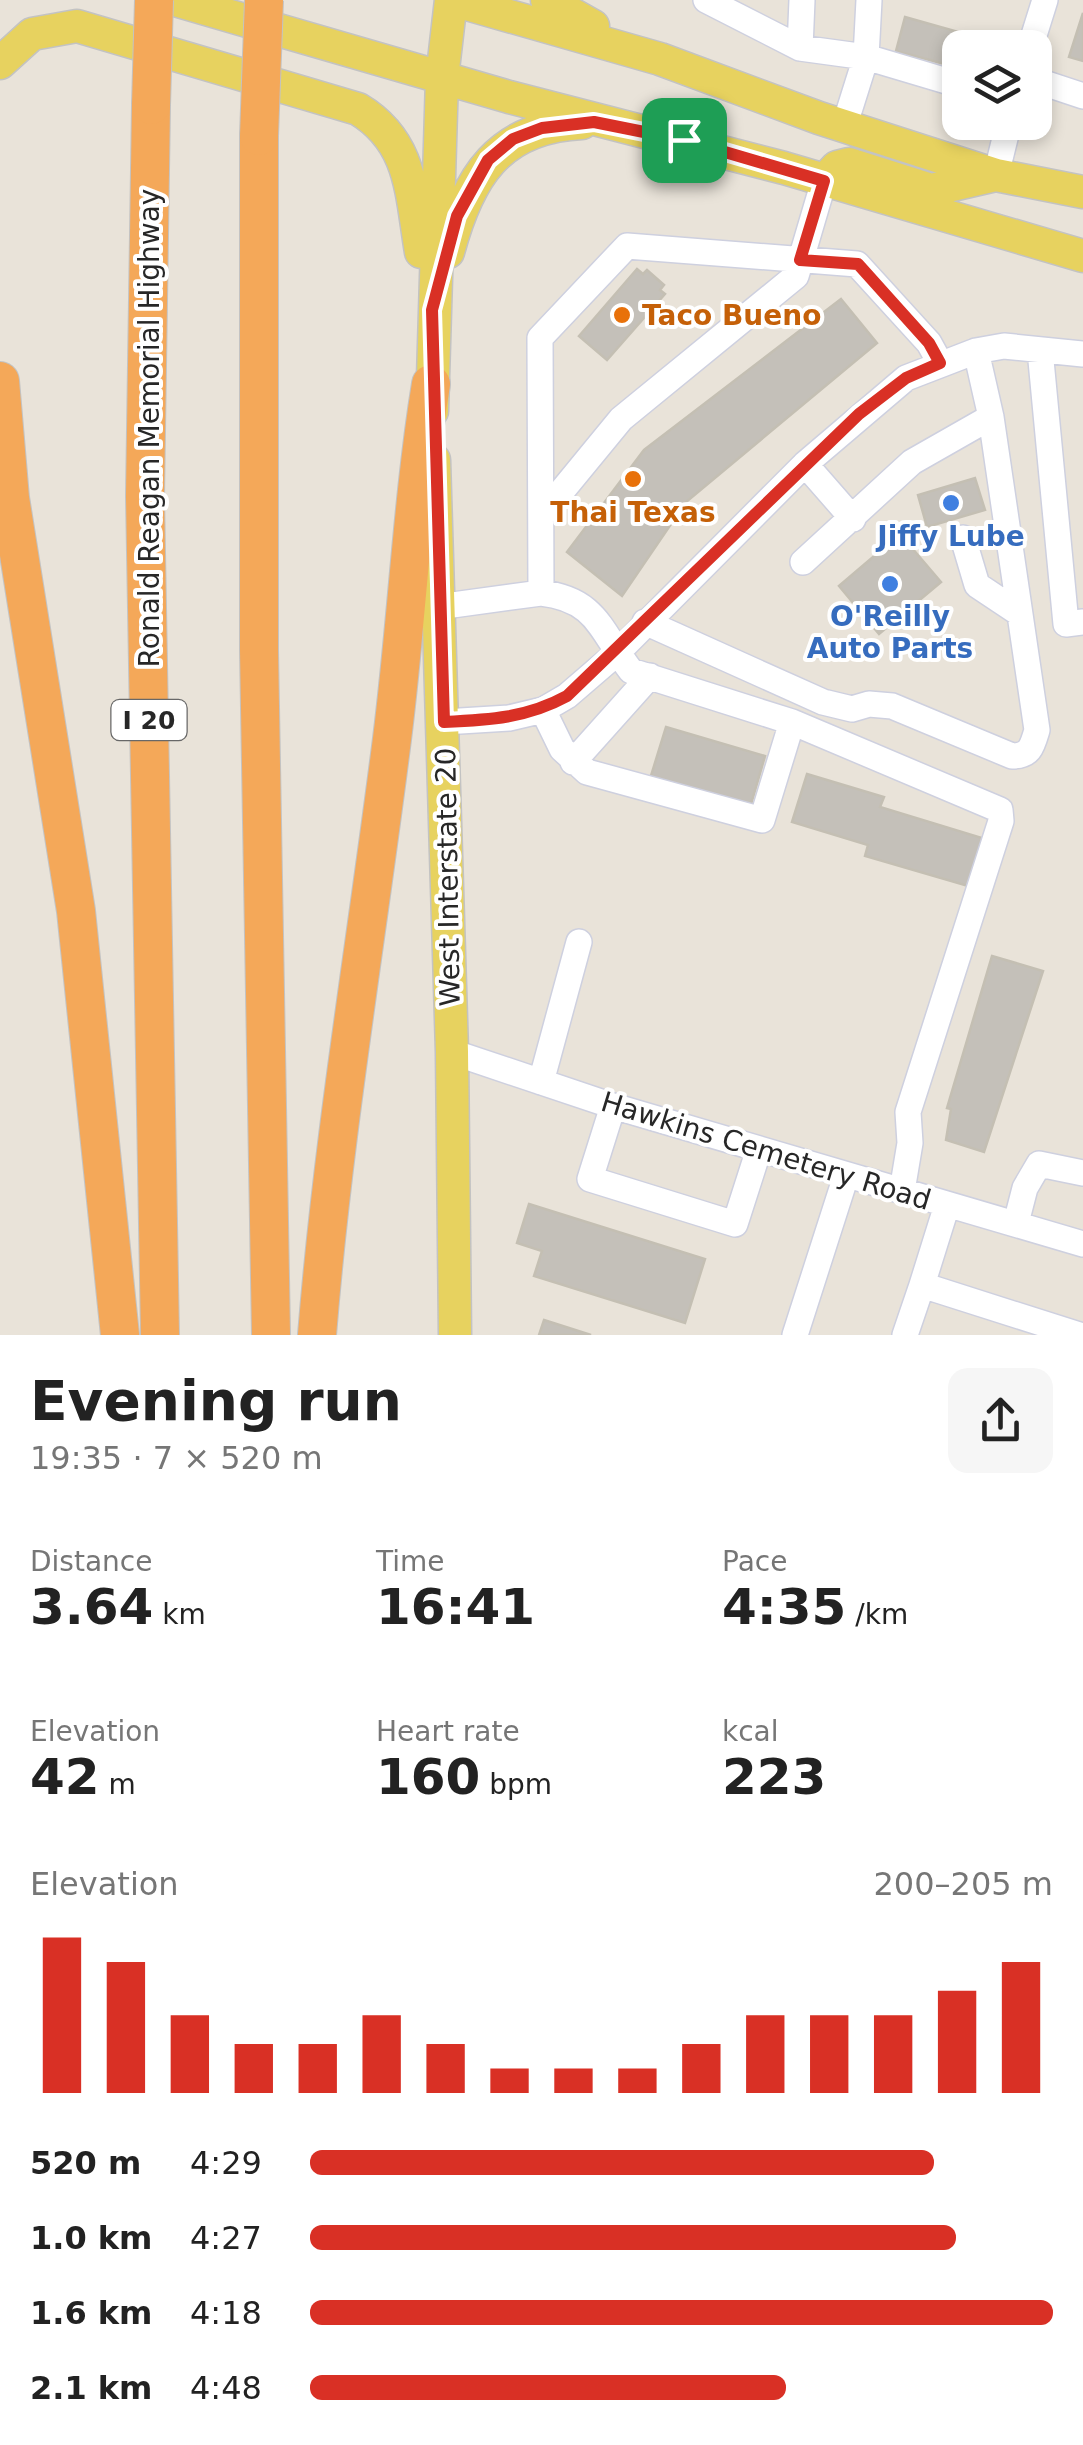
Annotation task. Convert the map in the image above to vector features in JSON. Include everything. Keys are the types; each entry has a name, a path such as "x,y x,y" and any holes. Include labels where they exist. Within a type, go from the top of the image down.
{"highway":[{"name":"Ronald Reagan Memorial Highway","path":"154,0 146,496 160,1335"},
{"path":"264,0 259,136 258,612 270,1335"},
{"path":"0,382 10,498 76,911 120,1335"},
{"path":"317,1335 402,658 417,472 431,384"}],"main road":[{"path":"175,0 442,78 684,140 1083,256"},
{"path":"452,0 660,59 832,122 996,175 1083,192"},
{"name":"West Interstate 20","path":"452,0 442,78 431,384 452,1052 454,1335"},
{"path":"547,0 660,59"},
{"path":"0,63 32,34 76,26 358,109 382,123 401,151 432,310"},
{"path":"432,310 457,216 488,160 513,139 542,128 594,122 633,128"},
{"path":"684,140 732,134 808,156 827,148 832,122"},
{"path":"824,181 837,168 849,164 931,190 996,175"}],"street":[{"path":"706,0 800,48 866,57 942,80"},
{"path":"800,48 802,0"},
{"path":"832,122 866,57 869,0"},
{"path":"1036,30 1045,0"},
{"path":"1052,86 1083,96"},
{"path":"996,175 1005,140"},
{"path":"543,514 621,419 796,276 824,181"},
{"path":"541,593 540,338 627,246 858,264 929,343 940,363"},
{"path":"444,722 510,718 542,710 567,696 617,653 805,464 906,378 976,351 1004,346 1083,354"},
{"path":"1040,350 1075,623"},
{"path":"645,622 823,702 852,709 869,704 892,706 1012,756 1022,756 1032,749 1037,730 991,416 976,351"},
{"path":"803,562 912,462 991,416"},
{"path":"805,464 852,519"},
{"path":"963,538 977,585 1018,613"},
{"path":"438,607 541,593 570,596 608,629 617,653 631,671 792,722 1000,810 1002,821 908,1112 902,1191"},
{"path":"572,762 650,676"},
{"path":"542,710 572,762 587,772 762,820 792,722"},
{"path":"541,1082 579,942"},
{"name":"Hawkins Cemetery Road","path":"452,1052 613,1106 1083,1244"},
{"path":"613,1106 590,1179 736,1224 759,1149"},
{"path":"1016,1223 1024,1188 1038,1164 1083,1174"},
{"path":"795,1335 846,1176"},
{"path":"905,1335 948,1205"},
{"path":"922,1285 1079,1335"}],"building":[{"path":"1083,13 1083,61 1069,57"},
{"path":"905,17 951,30 942,30 942,63 896,51"},
{"name":"Taco Bueno","path":"637,269 643,274 647,270 664,285 660,290 665,294 607,360 579,336"},
{"path":"841,299 877,343 686,502 622,596 567,552 644,450"},
{"name":"Jiffy Lube","path":"975,478 985,510 927,527 918,495"},
{"name":"O'Reilly Auto Parts","path":"900,534 941,582 879,634 839,586"},
{"path":"666,727 765,756 751,804 650,779"},
{"path":"807,774 884,797 880,807 982,838 968,886 865,856 868,845 792,822"},
{"path":"992,956 1043,971 984,1152 946,1140 951,1109 947,1108"},
{"path":"529,1204 705,1259 685,1323 534,1276 542,1251 517,1243"},
{"path":"544,1320 591,1335 539,1335"}],"place":[{"name":"Taco Bueno","path":"622,315"},
{"name":"Thai Texas","path":"633,479"},
{"name":"Jiffy Lube","path":"951,503"},
{"name":"O'Reilly Auto Parts","path":"890,584"}],"route":[{"path":"594,122 684,140 824,181 800,260 858,264 906,322 929,343 940,363 906,378 859,414 617,653 567,696 542,710 510,718 444,722 431,384 432,310 457,216 488,160 513,139 542,128 594,122"}]}
